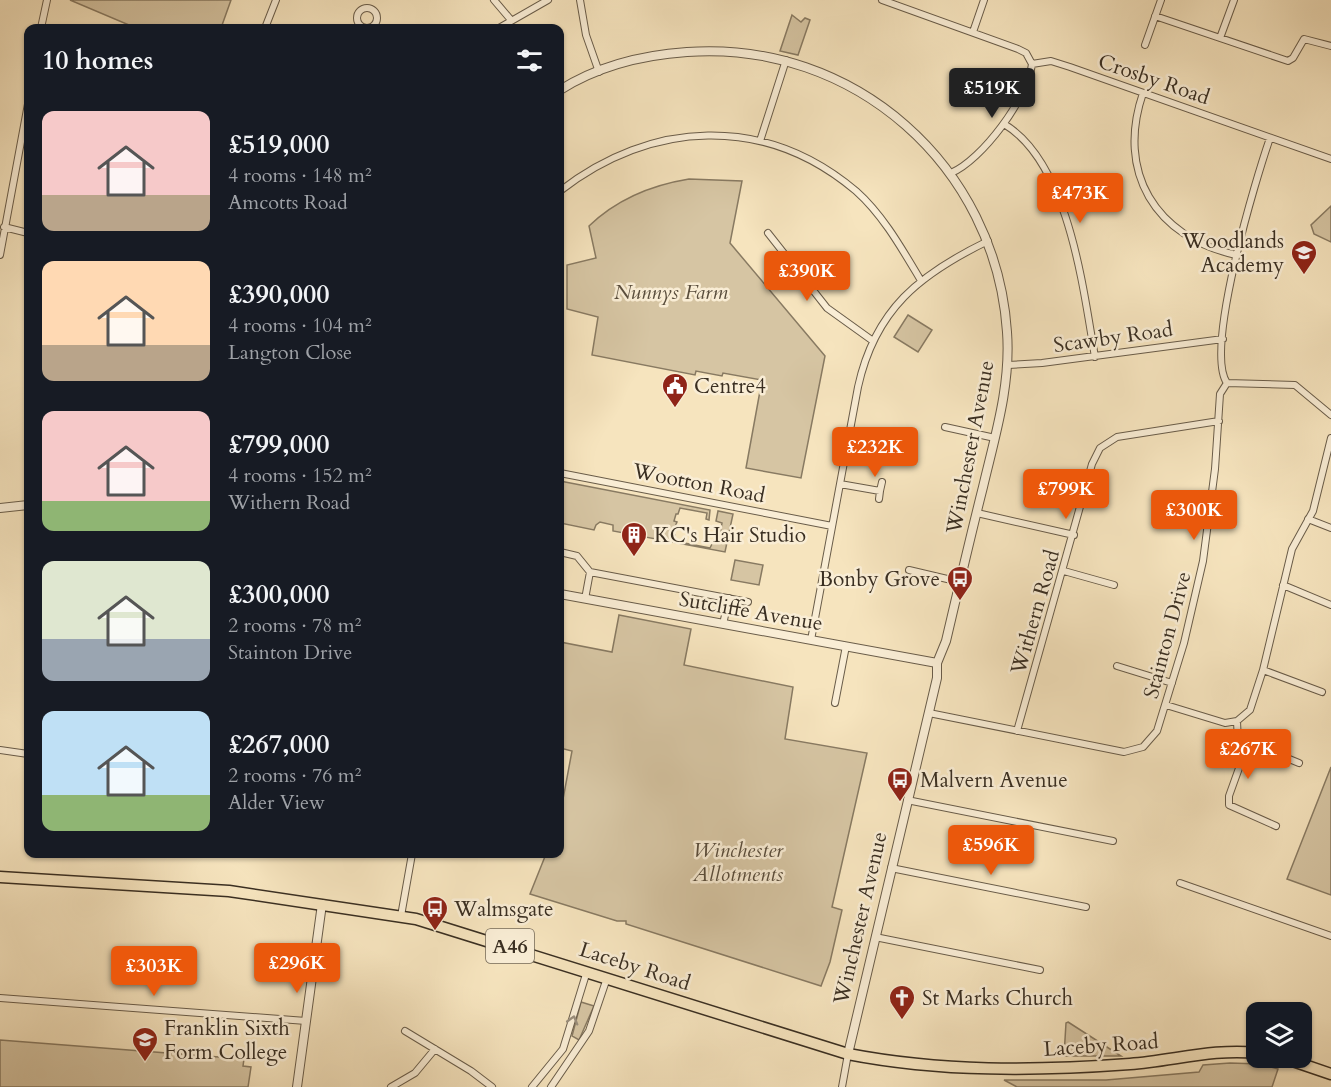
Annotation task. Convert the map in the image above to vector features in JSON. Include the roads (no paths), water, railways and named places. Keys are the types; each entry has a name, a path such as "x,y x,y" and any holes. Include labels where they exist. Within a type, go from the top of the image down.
{"highway":[{"name":"Laceby Road","path":"0,877 229,891 401,916 467,933 848,1054 930,1066 1036,1069 1148,1063 1227,1052 1246,1053"},
{"path":"1312,1068 1331,1074"}],"street":[{"path":"42,24 47,0"},
{"path":"267,24 276,0"},
{"path":"494,0 511,20"},
{"path":"505,24 548,0"},
{"path":"580,0 586,34 599,72"},
{"path":"882,0 1022,50 1030,58 1032,64 1022,92 1004,124 979,152 960,169 951,173"},
{"path":"973,32 984,0"},
{"path":"1145,45 1161,0"},
{"path":"1220,38 1234,0"},
{"path":"1155,16 1288,61 1293,58 1304,39 1309,38 1331,46"},
{"name":"Winchester Avenue","path":"564,88 630,60 701,51 739,52 786,60 843,82 883,107 920,137 951,173 971,205 988,240 1004,300 1008,365 995,438 943,654 937,663 938,678 848,1054"},
{"path":"760,141 786,60"},
{"name":"Crosby Road","path":"1032,64 1051,61 1331,159"},
{"path":"1143,93 1133,130 1134,155 1137,168 1152,201 1170,225 1185,237 1208,248 1236,255"},
{"path":"1004,124 1023,139 1035,154 1059,202 1076,247 1095,357"},
{"path":"0,255 24,128"},
{"path":"564,188 606,159 651,142 715,134 760,141 816,165 856,192 881,218 920,279"},
{"name":"Stainton Drive","path":"929,713 1131,752 1153,738 1166,705 1195,603 1209,524 1221,390 1227,383 1221,370 1223,339 1236,255 1251,194 1270,138"},
{"path":"4,227 24,232"},
{"path":"768,233 827,308 873,341"},
{"path":"811,640 860,375 873,341 892,309 920,279 951,258 988,240"},
{"name":"Scawby Road","path":"1008,365 1095,357 1223,339"},
{"path":"1227,383 1295,385 1331,415"},
{"name":"Withern Road","path":"1017,731 1096,454 1105,443 1117,437 1219,421"},
{"path":"945,427 995,438"},
{"path":"1166,705 1225,723 1237,721 1246,716 1254,704 1294,543 1317,500 1326,449 1331,438"},
{"name":"Wootton Road","path":"564,475 832,526"},
{"path":"840,484 879,495 882,482"},
{"path":"0,508 24,505"},
{"path":"977,513 1074,535"},
{"path":"1166,519 1209,524"},
{"path":"1308,519 1331,528"},
{"path":"564,553 577,556 590,572 748,602"},
{"path":"909,570 960,582"},
{"path":"1064,571 1114,585"},
{"path":"585,599 590,572"},
{"path":"1283,585 1331,605"},
{"name":"Sutcliffe Avenue","path":"564,595 937,663"},
{"path":"723,624 729,598"},
{"path":"835,703 846,646"},
{"path":"1117,666 1172,683"},
{"path":"1263,670 1322,692"},
{"path":"1237,721 1238,743 1243,757 1228,796 1229,805 1276,826"},
{"path":"1239,735 1255,745 1299,763"},
{"path":"0,750 24,753"},
{"path":"907,800 1113,841"},
{"path":"401,916 411,858"},
{"path":"891,868 1086,907"},
{"path":"1180,883 1331,936"},
{"path":"297,1087 322,904"},
{"path":"875,937 1040,970"},
{"path":"532,1087 566,1041 586,971"},
{"path":"551,1087 579,1048 594,1018 607,978"},
{"path":"0,998 306,1021"},
{"path":"405,1031 471,1071 492,1087"},
{"path":"566,1041 579,1048"},
{"path":"391,1087 415,1073 435,1049"},
{"path":"842,1087 848,1054"}],"place":[{"name":"Woodlands Academy","path":"1304,276"},
{"name":"Centre4","path":"675,409"},
{"name":"KC's Hair Studio","path":"634,558"},
{"name":"Bonby Grove","path":"960,602"},
{"name":"Malvern Avenue","path":"900,803"},
{"name":"Walmsgate","path":"435,932"},
{"name":"St Marks Church","path":"902,1021"},
{"name":"Franklin Sixth Form College","path":"145,1063"}],"park label":[{"name":"Nunnys Farm","path":"671,292"},
{"name":"Winchester Allotments","path":"738,862"}]}
